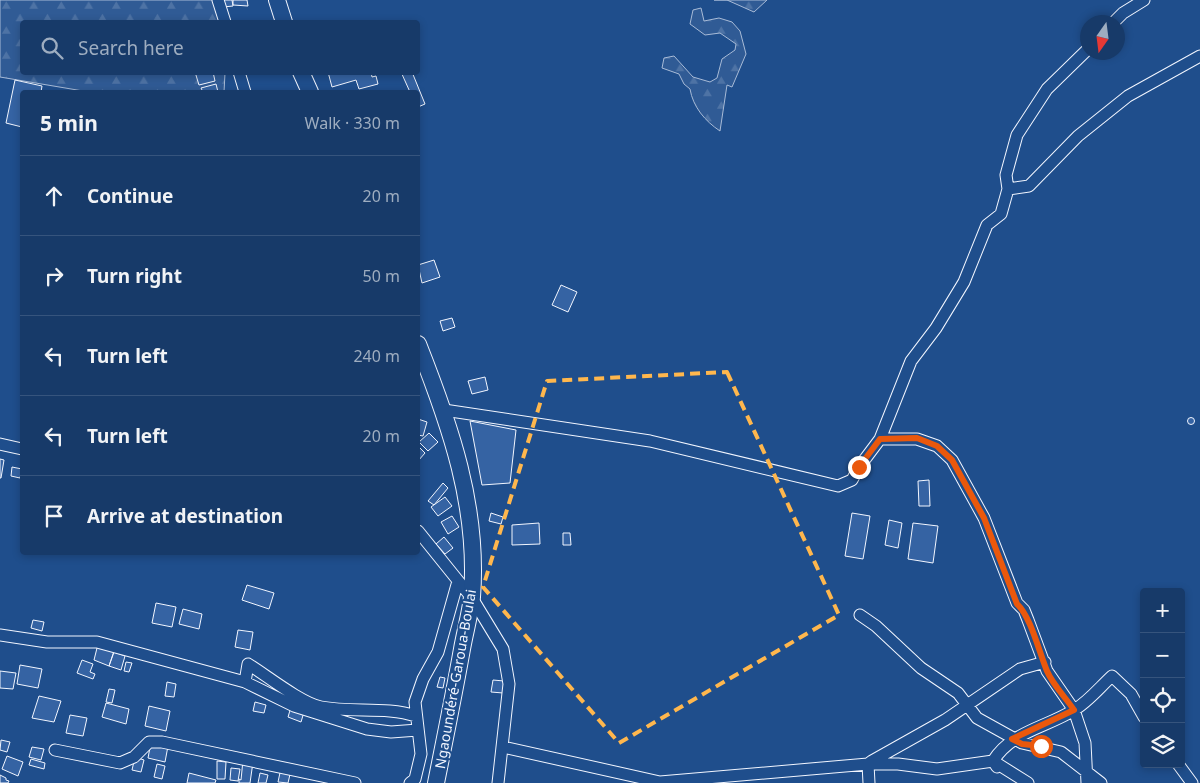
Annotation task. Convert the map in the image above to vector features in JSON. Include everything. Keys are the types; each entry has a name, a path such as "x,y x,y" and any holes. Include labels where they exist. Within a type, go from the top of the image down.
{"highway":[{"path":"277,0 283,20"},
{"path":"302,75 309,90"},
{"name":"Ngaoundéré-Garoua-Boulai","path":"420,349 444,410 460,463 470,516 472,598 436,783"}],"street":[{"path":"218,0 224,20"},
{"path":"1121,15 1144,0"},
{"path":"1008,189 1029,186 1078,136 1128,96 1200,56"},
{"path":"444,410 575,428 650,441 838,486 852,480 859,467 880,439 911,361 936,328 964,282 979,250 987,225 1001,214 1008,189 1006,175 1017,135 1047,89 1080,57"},
{"path":"240,75 244,90"},
{"path":"880,439 917,438 937,446 952,460 984,518 1017,604 1024,610 1047,671 1074,710 1085,743 1087,778"},
{"path":"0,444 20,449"},
{"path":"420,534 472,598 503,649 509,684 498,783"},
{"path":"410,783 415,780 421,754 415,702 423,679 438,652 458,581"},
{"path":"860,615 876,626 921,668 958,693 977,718 1022,744 1061,752 1087,778 1101,783"},
{"path":"0,635 47,642 98,642 246,682 294,706 367,729 391,732 418,730"},
{"path":"868,764 968,705 1020,669 1045,662"},
{"path":"246,682 248,664 319,706 370,712 399,710 416,716"},
{"path":"993,761 1000,749 1012,739 1074,710 1112,676 1131,694 1140,710"},
{"path":"55,750 120,763 134,757 149,742 162,742 355,783"},
{"path":"503,746 660,782 868,764 898,764 937,769 993,761 1028,783"},
{"path":"993,761 1015,783"},
{"path":"868,764 869,783"},
{"path":"1181,768 1192,783"}],"highlighted area":[{"path":"727,372 839,615 619,743 483,587 547,381"}],"green space":[{"path":"0,0 215,0 219,20 20,20 20,75 225,75 224,90 77,90 0,77"},
{"path":"727,0 767,0 754,12"},
{"path":"701,8 704,21 719,18 732,22 740,31 746,54 732,87 727,85 720,131 700,113 690,89 684,84 679,74 662,68 664,58 674,56 693,77 710,82 717,78 722,59 735,50 736,44 720,33 705,35 690,24 693,10"}],"building":[{"path":"221,0 232,0 233,6 223,7"},
{"path":"233,0 247,0 248,6 233,5"},
{"path":"196,75 214,75 215,81 199,85"},
{"path":"329,75 372,75 372,77 376,76 378,84 359,89 356,80 332,87"},
{"path":"402,75 413,75 419,90 409,90"},
{"path":"15,80 42,86 41,90 20,90 20,126 6,123"},
{"path":"216,84 218,90 202,90 201,88"},
{"path":"420,92 425,104 420,106"},
{"path":"434,260 440,277 422,283 420,264"},
{"path":"561,285 577,292 568,312 552,305"},
{"path":"452,318 455,327 443,331 440,321"},
{"path":"485,377 488,390 472,394 468,381"},
{"path":"1191,417 1195,421 1191,425 1187,421"},
{"path":"420,420 427,422 423,436 420,435"},
{"path":"470,421 516,430 510,483 482,485"},
{"path":"429,433 438,442 428,451 420,441"},
{"path":"420,448 425,453 420,459"},
{"path":"0,459 4,460 1,478 0,478"},
{"path":"12,467 20,469 20,478 11,476"},
{"path":"929,480 930,506 919,506 918,481"},
{"path":"443,483 448,488 434,505 428,501"},
{"path":"445,497 452,506 438,516 431,507"},
{"path":"491,513 503,517 501,524 489,521"},
{"path":"852,513 870,516 863,559 845,556"},
{"path":"452,516 459,527 448,534 441,522"},
{"path":"889,520 902,523 898,548 885,545"},
{"path":"539,523 540,544 512,545 512,525"},
{"path":"913,523 938,526 933,563 908,559"},
{"path":"563,533 570,533 571,545 563,545"},
{"path":"444,537 453,548 445,554 436,544"},
{"path":"247,585 274,593 269,609 242,600"},
{"path":"156,603 176,607 172,627 152,623"},
{"path":"183,609 202,614 199,629 179,624"},
{"path":"33,620 44,622 42,631 31,628"},
{"path":"238,630 253,632 250,650 235,647"},
{"path":"98,644 114,651 109,666 94,660"},
{"path":"114,652 125,656 121,670 109,666"},
{"path":"82,660 93,664 90,672 95,674 93,679 77,673"},
{"path":"126,662 132,663 129,672 124,671"},
{"path":"20,665 42,669 38,688 17,684"},
{"path":"0,671 16,673 13,689 0,688"},
{"path":"440,677 445,678 443,688 437,687"},
{"path":"493,680 504,681 503,693 491,692"},
{"path":"167,682 176,684 174,697 165,696"},
{"path":"109,689 115,690 112,703 106,702"},
{"path":"39,696 61,701 54,722 32,718"},
{"path":"255,702 266,705 264,713 253,711"},
{"path":"106,703 129,709 126,724 102,717"},
{"path":"149,706 170,711 166,731 145,726"},
{"path":"291,707 304,712 301,722 288,717"},
{"path":"70,715 87,718 83,736 66,733"},
{"path":"1,740 10,742 7,752 0,750"},
{"path":"151,742 168,746 165,762 148,758"},
{"path":"32,747 44,749 41,760 29,757"},
{"path":"7,756 23,762 18,776 2,769"},
{"path":"135,757 144,760 141,772 132,770"},
{"path":"31,759 45,763 44,769 29,765"},
{"path":"243,760 253,762 250,783 239,783"},
{"path":"217,761 226,762 225,779 217,779"},
{"path":"157,764 165,766 162,779 154,777"},
{"path":"231,768 240,769 238,781 230,780"},
{"path":"281,768 291,770 288,783 278,782"},
{"path":"189,773 216,780 215,783 187,783"},
{"path":"260,773 268,775 266,783 258,783"},
{"path":"0,775 9,781 8,783 0,783"}],"route":[{"path":"859,467 880,439 917,438 937,446 952,460 984,518 1001,558 1017,604 1024,610 1047,671 1074,710 1012,739 1022,744 1041,746"}]}
